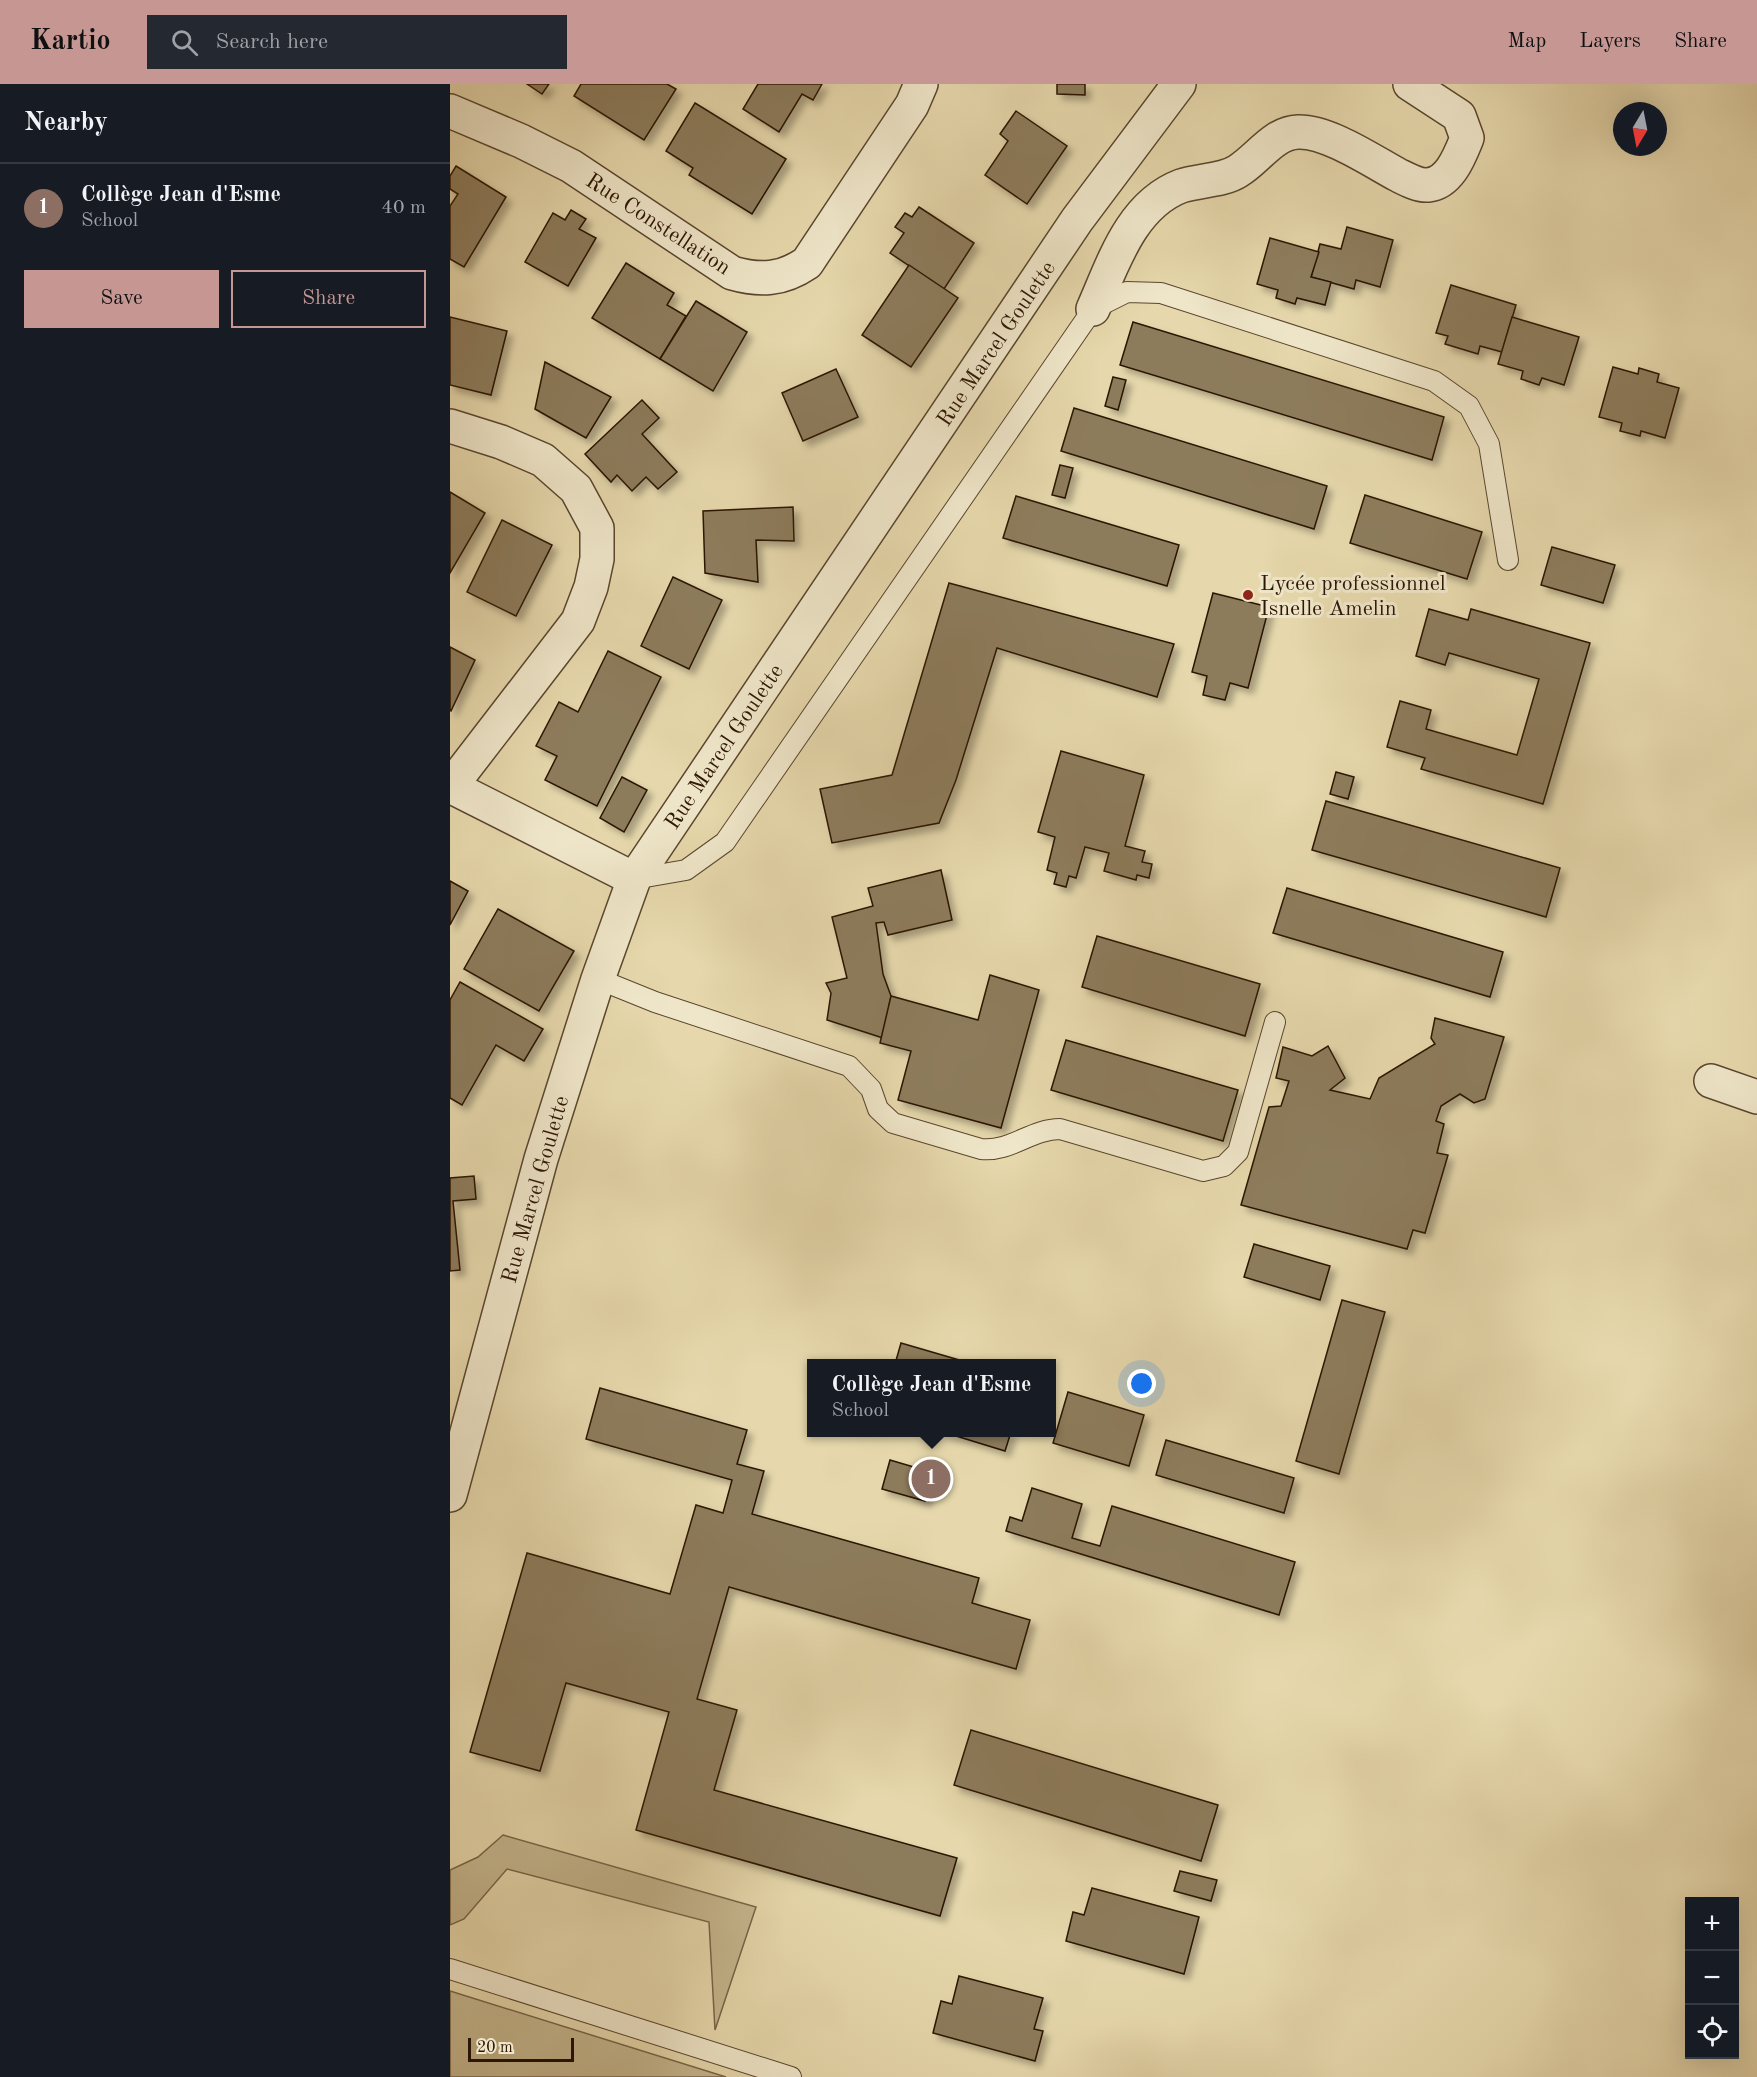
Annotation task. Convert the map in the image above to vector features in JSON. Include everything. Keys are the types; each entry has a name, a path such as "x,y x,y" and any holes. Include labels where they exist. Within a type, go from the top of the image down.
{"street":[{"name":"Rue Constellation","path":"450,111 521,141 571,166 732,273 752,279 773,278 791,274 807,263 912,105 921,84"},
{"name":"Rue Marcel Goulette","path":"450,1495 541,1159 598,979 634,879 1070,230 1179,84"},
{"path":"1093,309 1129,231 1159,198 1181,187 1237,172 1283,134 1300,132 1322,136 1410,181 1428,185 1443,179 1458,159 1467,138 1459,116 1410,84"},
{"path":"450,426 501,442 543,460 576,489 597,528 597,548 591,587 578,621 450,786 634,879"},
{"path":"1711,1081 1757,1097"}],"lane":[{"path":"634,879 686,870 725,842 1093,309 1127,292 1161,292 1434,381 1469,406 1489,444 1508,560"},
{"path":"598,979 655,1002 849,1066 870,1089 878,1109 893,1123 981,1149 994,1150 1008,1147 1046,1129 1060,1130 1203,1171 1224,1166 1238,1152 1275,1022"},
{"path":"450,1969 791,2077"}],"shaded area":[{"path":"503,1835 756,1907 715,2030 709,1922 507,1869 464,1919 450,1925 450,1870 478,1857"},
{"path":"450,1991 726,2077 450,2077"}],"building":[{"path":"527,84 549,84 542,94"},
{"path":"581,84 667,84 676,89 644,140 574,96"},
{"path":"758,84 822,84 813,100 802,94 779,132 743,109"},
{"path":"1057,84 1085,84 1085,95 1057,94"},
{"path":"695,103 786,159 752,214 689,175 693,168 666,151"},
{"path":"1016,111 1067,146 1027,204 985,175 1008,141 1000,134"},
{"path":"456,166 506,197 464,267 450,259 450,206 458,194 450,189 450,176"},
{"path":"919,207 974,243 944,289 890,253 904,233 895,227 905,213 912,217"},
{"path":"571,210 586,219 579,229 596,238 568,286 525,262 553,213 565,220"},
{"path":"1347,227 1393,240 1380,287 1356,280 1354,289 1311,277 1320,244 1341,249"},
{"path":"1270,238 1319,252 1311,277 1331,282 1325,305 1297,298 1295,304 1276,298 1278,290 1257,284"},
{"path":"626,263 674,293 667,305 686,316 660,359 592,318"},
{"path":"909,265 958,298 911,367 862,335"},
{"path":"1451,285 1516,305 1502,352 1480,346 1478,354 1445,344 1448,336 1436,333"},
{"path":"696,301 747,332 713,391 660,359"},
{"path":"450,317 507,331 491,395 450,385"},
{"path":"1512,317 1579,337 1564,385 1542,378 1539,385 1521,379 1523,371 1498,364"},
{"path":"1133,322 1444,417 1432,460 1120,365"},
{"path":"545,362 611,397 586,438 535,409"},
{"path":"1613,367 1638,374 1639,368 1659,374 1657,382 1679,388 1665,438 1641,431 1640,436 1620,431 1622,423 1599,417"},
{"path":"836,369 858,417 803,441 782,393"},
{"path":"1113,377 1126,380 1118,410 1105,406"},
{"path":"642,400 659,418 642,434 677,472 658,489 646,477 632,491 617,475 611,482 585,454"},
{"path":"1074,408 1327,486 1314,529 1061,451"},
{"path":"1060,465 1073,468 1065,498 1052,495"},
{"path":"450,492 485,513 450,573"},
{"path":"1365,495 1482,532 1467,579 1350,543"},
{"path":"1016,496 1179,545 1167,586 1003,538"},
{"path":"793,507 794,541 756,540 758,582 705,573 703,511"},
{"path":"502,520 552,545 516,616 467,592"},
{"path":"1552,547 1615,565 1603,603 1541,585"},
{"path":"673,577 722,600 689,669 641,646"},
{"path":"949,583 1174,644 1157,697 997,648 956,780 939,823 832,843 820,789 892,775"},
{"path":"1213,593 1269,607 1248,688 1230,683 1225,700 1203,695 1207,676 1192,672"},
{"path":"1429,609 1468,620 1471,609 1590,643 1543,804 1421,769 1425,758 1387,747 1400,701 1431,710 1426,729 1517,755 1539,679 1449,653 1445,665 1416,656"},
{"path":"450,647 475,660 451,711 450,710"},
{"path":"608,651 661,677 597,806 545,780 557,756 536,746 559,702 578,712"},
{"path":"1061,751 1144,775 1125,846 1145,851 1142,862 1152,864 1149,878 1137,875 1136,880 1104,871 1109,853 1085,847 1076,878 1069,876 1066,887 1054,884 1057,873 1047,870 1055,837 1038,832"},
{"path":"1336,772 1354,777 1348,799 1330,794"},
{"path":"622,777 647,790 624,832 600,818"},
{"path":"1326,801 1560,868 1546,917 1312,850"},
{"path":"941,870 952,920 888,935 884,922 876,923 883,974 891,996 883,1038 827,1020 831,993 826,983 847,978 832,917 873,906 868,888"},
{"path":"450,881 468,891 450,925"},
{"path":"1287,888 1503,952 1490,997 1273,933"},
{"path":"498,909 574,951 539,1011 464,969"},
{"path":"1097,936 1260,984 1245,1036 1082,987"},
{"path":"990,975 1039,990 1001,1128 898,1100 911,1051 880,1043 891,996 978,1020"},
{"path":"460,982 543,1029 524,1061 496,1045 462,1105 450,1098 450,1000"},
{"path":"1435,1018 1504,1037 1485,1099 1474,1103 1460,1094 1441,1106 1436,1121 1444,1124 1437,1153 1448,1155 1425,1233 1413,1230 1407,1249 1241,1205 1269,1107 1281,1106 1289,1081 1276,1078 1283,1047 1312,1056 1328,1046 1345,1078 1330,1090 1370,1099 1379,1078 1435,1044 1431,1038"},
{"path":"1066,1040 1238,1090 1223,1141 1051,1090"},
{"path":"474,1176 476,1199 453,1201 460,1270 450,1271 450,1178"},
{"path":"1254,1244 1330,1266 1320,1300 1244,1277"},
{"path":"1342,1300 1385,1312 1339,1474 1296,1461"},
{"path":"901,1343 956,1359 896,1359"},
{"path":"600,1388 747,1430 737,1464 764,1471 752,1514 979,1578 972,1603 1030,1620 1016,1669 729,1587 697,1699 737,1710 714,1790 957,1858 940,1916 636,1830 669,1712 566,1683 540,1771 470,1752 527,1553 670,1594 696,1505 723,1513 732,1480 586,1439"},
{"path":"1068,1392 1144,1415 1129,1466 1053,1443"},
{"path":"959,1437 1009,1437 1005,1451"},
{"path":"1166,1440 1294,1478 1284,1513 1156,1475"},
{"path":"890,1460 934,1473 925,1501 882,1489"},
{"path":"1032,1488 1082,1504 1072,1538 1100,1546 1112,1506 1295,1562 1279,1615 1006,1531 1010,1517 1022,1521"},
{"path":"971,1730 1218,1805 1201,1861 954,1785"},
{"path":"1180,1871 1217,1880 1211,1901 1174,1891"},
{"path":"1092,1888 1199,1917 1184,1974 1066,1941 1073,1912 1084,1915"},
{"path":"959,1976 1043,1998 1034,2029 1043,2031 1035,2061 933,2033 941,2001 952,2004"}],"place":[{"name":"Lycée professionnel Isnelle Amelin","path":"1248,595"},
{"name":"Collège Jean d'Esme","path":"931,1479"}]}
